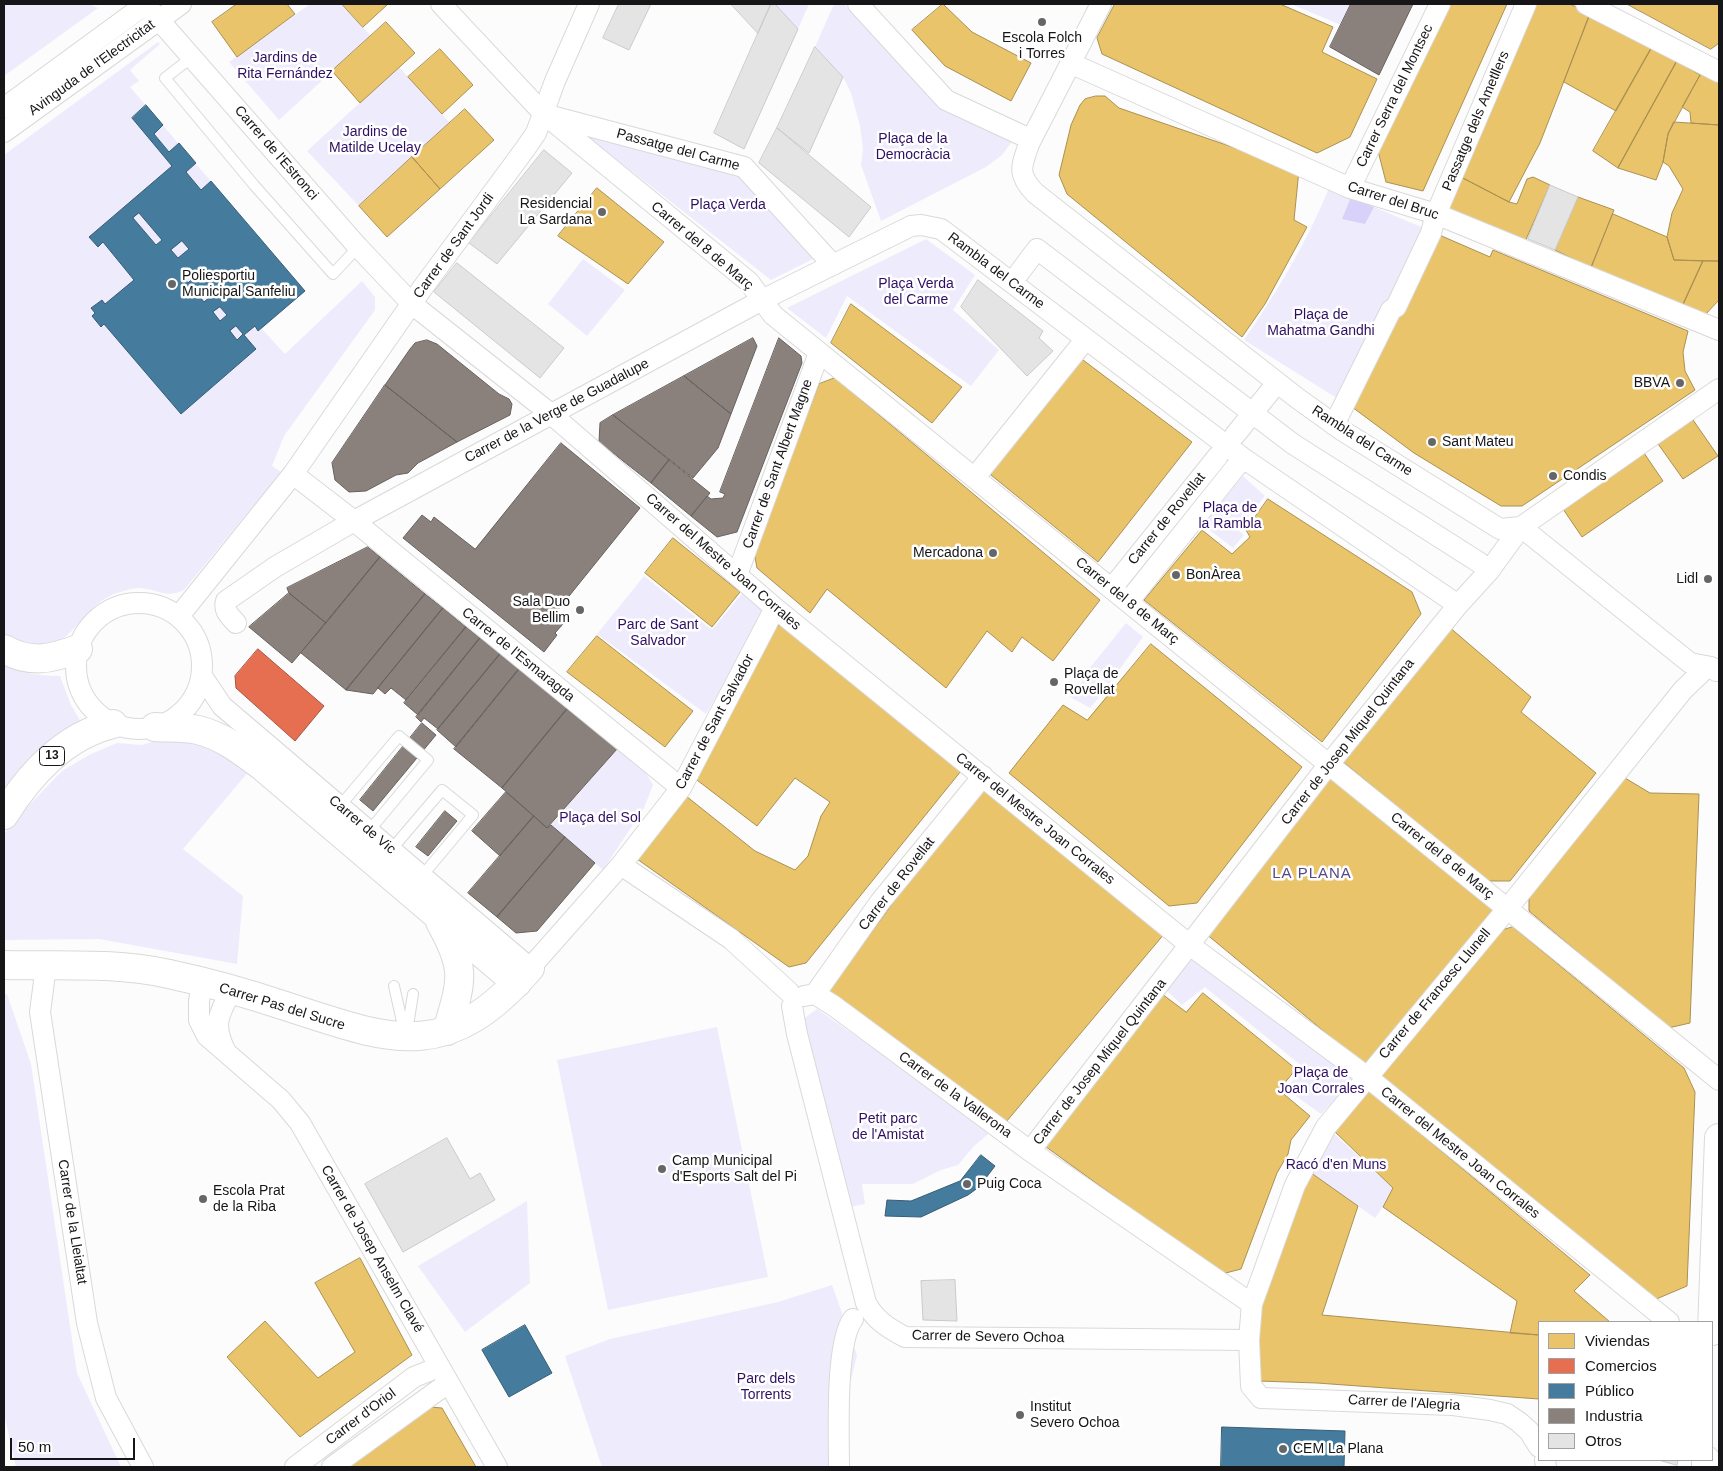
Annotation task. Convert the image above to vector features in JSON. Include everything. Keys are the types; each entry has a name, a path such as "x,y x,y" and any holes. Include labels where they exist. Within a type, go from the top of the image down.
{"main road":[{"path":"4,649 25,659 38,660 54,658 78,649"},
{"name":"13","path":"4,815 30,779 67,744 92,730 113,724"},
{"name":"Carrer de Vic","path":"155,727 197,730 237,748 263,767 434,912 523,976"},
{"name":"Carrer de Vic","path":"434,912 453,946 459,967 460,984 447,1031"},
{"name":"Carrer Pas del Sucre","path":"8,965 127,967 232,990 349,1028 406,1038 447,1031 482,1014 499,1002 523,976"},
{"path":"1712,1321 1719,1138"}],"street":[{"name":"Avinguda de l'Electricitat","path":"4,108 143,4"},
{"name":"Carrer de l'Estronci","path":"143,4 159,19 358,247 412,304"},
{"name":"Avinguda de l'Electricitat","path":"4,132 181,4"},
{"name":"Carrer del 8 de Març","path":"441,4 544,114 750,282 773,315 1719,1080"},
{"name":"Carrer de Sant Jordi","path":"179,616 293,474 412,304 525,149 544,114 555,81 589,4"},
{"path":"858,4 946,100 1030,139 1100,4"},
{"name":"Carrer Serra del Montsec","path":"1350,188 1440,4"},
{"name":"Passatge dels Ametllers","path":"1334,425 1392,310 1396,307 1431,233 1436,214 1526,4"},
{"path":"1586,4 1719,72"},
{"name":"Carrer del Bruc","path":"1070,63 1350,188 1436,214 1719,330"},
{"name":"Passatge del Carme","path":"544,114 744,167 832,265"},
{"name":"Rambla del Carme","path":"1030,139 1022,164 1022,175 1035,193 1062,216 1334,425 1500,529 1521,527"},
{"name":"Rambla del Carme","path":"921,225 941,229 1243,458 1458,605"},
{"name":"Carrer de la Verge de Guadalupe","path":"236,623 224,607 226,601 275,567 354,521 762,300 910,226 921,225"},
{"name":"Rambla del Carme","path":"1019,273 1037,249 1292,444 1480,563"},
{"name":"Carrer del Mestre Joan Corrales","path":"412,304 551,414 775,608 1191,946 1366,1076 1658,1319"},
{"path":"975,477 1086,340"},
{"name":"Carrer de Sant Albert Magne","path":"737,575 819,353"},
{"path":"1235,435 1272,389"},
{"name":"Carrer de Josep Miquel Quintana","path":"1030,1151 1191,946 1329,764 1458,605 1489,570 1521,527 1719,389"},
{"name":"Carrer de Rovellat","path":"1116,583 1218,456"},
{"name":"Carrer de Rovellat","path":"1128,602 1243,458"},
{"path":"293,474 354,521"},
{"name":"Carrer de l'Esmaragda","path":"354,521 681,788"},
{"path":"1521,527 1690,664 1713,670"},
{"path":"138,604 156,605 179,616 197,639 202,658 202,676 197,693 186,708 172,720 155,727 136,729 113,724 92,710 82,694 76,676 78,649 91,627 105,614 122,607 138,604"},
{"name":"Carrer de Sant Salvador","path":"523,976 620,865 681,788 775,608"},
{"name":"Carrer de Francesc Llunell","path":"1255,1393 1251,1386 1249,1340 1252,1304 1296,1185 1326,1127 1366,1076 1508,908 1683,690 1713,670"},
{"name":"Carrer de Vic","path":"202,676 222,706 422,876 523,976"},
{"name":"Carrer de Rovellat","path":"800,997 983,776"},
{"name":"Carrer de la Vallerona","path":"620,865 730,939 800,997 1030,1151 1252,1304"},
{"name":"Carrer de la Lleialtat","path":"46,966 41,1017 87,1323 106,1398 143,1467"},
{"name":"Carrer de Josep Anselm Clavé","path":"202,982 199,1020 212,1042 224,1050 281,1100 300,1123 496,1467"},
{"path":"224,1050 219,1038 218,1018 232,990"},
{"name":"Carrer de Severo Ochoa","path":"800,997 797,1034 866,1303 872,1314 886,1327 906,1337 1249,1340"},
{"path":"839,1467 841,1366 847,1327 853,1319"},
{"name":"Carrer d'Oriol","path":"295,1467 414,1377 428,1371"},
{"name":"Carrer d'Oriol","path":"332,1467 448,1383"},
{"name":"Carrer de l'Alegria","path":"1255,1393 1261,1398 1270,1400 1330,1399 1453,1405 1490,1410 1507,1414 1520,1422 1538,1444"}],"lane":[{"path":"192,57 165,78 254,185 333,274 358,247"},
{"path":"340,806 399,736 428,760 369,831"},
{"path":"391,850 442,790 473,816 422,876"},
{"path":"394,986 406,1038"},
{"path":"406,1038 413,994"}],"green space":[{"path":"4,4 89,4 98,8 4,76"},
{"name":"Jardins de Rita Fernández","path":"310,4 342,4 371,36 279,120 229,62"},
{"path":"775,4 809,4 798,29"},
{"name":"Plaça de la Democràcia","path":"834,4 844,4 942,106 1013,140 1002,155 986,167 881,221 861,165 863,149 860,126 851,93 843,77 815,47"},
{"path":"1291,4 1352,4 1341,25"},
{"path":"158,42 160,44 130,70 139,81 130,87 305,291 262,329 285,354 362,281 375,297 375,310 284,436 272,466 281,472 184,590 166,594 139,588 117,593 95,607 68,635 58,642 47,647 33,649 4,638 4,155"},
{"name":"Jardins de Matilde Ucelay","path":"399,67 450,123 359,206 307,151"},
{"name":"Plaça Verda","path":"579,130 745,176 819,256 771,280"},
{"name":"Plaça de Mahatma Gandhi","path":"1329,188 1426,229 1343,402 1244,340 1291,266"},
{"name":"Plaça Verda del Carme","path":"926,239 975,275 953,310 999,350 971,386 847,296 826,338 787,308"},
{"path":"583,259 625,290 587,336 548,304"},
{"name":"Plaça de la Rambla","path":"1243,476 1265,496 1238,530 1244,535 1233,548 1203,525"},
{"name":"Parc de Sant Salvador","path":"644,576 712,630 745,590 769,610 706,714 597,634"},
{"path":"1126,623 1143,637 1109,684 1089,669"},
{"path":"4,663 24,672 60,676 71,705 81,722 4,812"},
{"path":"1088,674 1106,689 1090,708 1070,697"},
{"path":"175,735 201,742 250,770 183,849 243,896 237,964 99,939 4,940 4,836 8,827 62,771 89,755 117,743 142,745"},
{"name":"Plaça del Sol","path":"617,749 645,771 653,785 644,808 603,870 551,825"},
{"name":"Plaça de Joan Corrales","path":"1192,950 1357,1077 1321,1114 1286,1089 1303,1067 1205,987 1182,1005 1163,987"},
{"path":"4,994 7,994 31,1064 77,1373 121,1467 16,1467 4,1414"},
{"name":"Petit parc de l'Amistat","path":"817,1009 992,1131 974,1146 958,1165 941,1170 913,1184 862,1184 865,1204 849,1207 802,1020"},
{"name":"Camp Municipal d'Esports Salt del Pi","path":"717,1027 768,1277 608,1310 557,1060"},
{"name":"Racó d'en Muns","path":"1332,1132 1393,1188 1390,1197 1375,1218 1307,1170"},
{"path":"527,1201 530,1283 465,1332 418,1266"},
{"name":"Parc dels Torrents","path":"832,1285 857,1355 847,1396 843,1467 602,1467 565,1356 610,1339 778,1302"}],"shaded area":[{"path":"1351,197 1374,207 1365,224 1342,219"}],"building: Viviendas":[{"path":"237,4 287,4 295,14 237,57 212,22"},
{"path":"342,4 388,4 363,27"},
{"path":"943,4 972,32 1031,63 1011,101 945,66 912,30"},
{"path":"1115,4 1280,4 1333,27 1322,52 1377,79 1350,137 1317,153 1102,54 1097,38"},
{"path":"1448,4 1507,4 1423,191 1386,182 1377,147"},
{"path":"1531,4 1570,4 1590,14 1540,143 1509,202 1457,175"},
{"path":"1627,4 1719,4 1719,43 1711,49"},
{"path":"1590,14 1652,47 1616,111 1564,82"},
{"path":"386,22 415,53 360,103 332,71"},
{"path":"1652,47 1677,61 1618,168 1593,151"},
{"path":"440,49 473,85 442,114 408,77"},
{"path":"1677,61 1700,75 1668,134 1663,162 1656,180 1618,168"},
{"path":"1704,74 1719,83 1719,125 1691,123 1690,112 1682,107 1700,75"},
{"path":"1105,96 1119,108 1299,170 1294,220 1307,227 1265,304 1242,337 1067,194 1059,175 1071,125 1080,105 1085,99"},
{"path":"465,109 494,140 440,189 412,157"},
{"path":"1674,122 1719,125 1719,261 1674,260 1667,237 1672,213 1683,189 1669,166 1663,162 1668,134"},
{"path":"412,157 440,189 387,237 359,206"},
{"path":"1457,175 1509,202 1517,204 1527,179 1533,177 1550,185 1524,244 1442,212"},
{"name":"Residencial La Sardana","path":"597,188 664,242 628,284 558,236"},
{"path":"1578,197 1614,210 1591,268 1555,250"},
{"path":"1613,214 1667,237 1674,260 1703,261 1682,307 1591,268"},
{"path":"1437,234 1490,257 1493,250 1688,331 1683,352 1685,371 1695,390 1522,506 1501,506 1414,453 1352,407 1394,311"},
{"path":"1703,261 1719,261 1719,300 1704,316 1682,307"},
{"path":"851,304 962,387 932,423 831,343"},
{"path":"1079,357 1192,442 1098,562 991,475 992,465"},
{"path":"835,378 1100,600 1053,661 1022,637 1012,652 987,631 946,688 827,589 810,613 757,568 754,552 819,384"},
{"path":"1691,417 1718,456 1683,479 1656,441"},
{"path":"1642,450 1663,481 1582,537 1561,506"},
{"path":"1268,499 1412,592 1421,614 1322,742 1144,600 1202,530 1232,554 1250,537 1246,530"},
{"path":"673,538 740,592 712,627 645,573"},
{"path":"790,624 961,771 806,963 789,967 637,859 686,796 755,851 795,870 808,856 821,816 830,802 795,778 757,826 693,777 769,628"},
{"path":"1448,626 1531,697 1521,712 1596,773 1510,881 1487,881 1341,760"},
{"path":"597,636 693,711 665,747 567,672"},
{"path":"1151,644 1302,767 1197,903 1169,906 1009,773 1063,705 1087,720"},
{"path":"1328,775 1495,910 1367,1067 1205,933"},
{"path":"1625,778 1650,793 1699,794 1690,1023 1668,1028 1529,911 1529,891"},
{"path":"981,784 1165,933 1006,1122 829,991"},
{"path":"1513,927 1684,1068 1695,1092 1687,1286 1654,1300 1376,1074 1496,932"},
{"path":"1203,993 1296,1069 1279,1090 1310,1116 1291,1140 1288,1154 1277,1173 1241,1269 1222,1274 1042,1144 1162,994 1186,1012"},
{"path":"1367,1089 1590,1275 1574,1291 1609,1321 1538,1321 1538,1335 1510,1333 1517,1301 1383,1207 1393,1188 1331,1128"},
{"path":"1307,1170 1358,1206 1322,1315 1538,1335 1538,1399 1317,1383 1259,1381 1257,1311"},
{"path":"360,1258 412,1355 300,1437 227,1357 265,1321 318,1378 355,1352 315,1283"},
{"path":"430,1407 442,1408 476,1467 349,1467"}],"building: Comercios":[{"path":"258,649 324,706 295,741 236,688 235,676"}],"building: Público":[{"path":"146,105 163,125 154,134 169,152 179,143 196,163 186,172 201,190 211,181 305,291 258,331 255,326 244,335 256,349 181,414 104,324 101,327 92,316 95,313 91,308 102,300 105,304 134,280 103,242 98,247 89,237 172,166 132,118","holes":["139,213 162,240 156,245 133,218","182,241 189,249 178,258 171,250","187,269 194,277 188,283 181,274","204,288 211,296 204,302 197,293","220,307 227,315 220,321 213,312","236,326 243,334 237,340 230,331"]},
{"name":"Puig Coca","path":"981,1155 995,1166 979,1187 968,1195 921,1217 885,1216 887,1200 911,1201 960,1181"},
{"path":"525,1325 552,1373 509,1397 482,1350"},
{"name":"CEM La Plana","path":"1222,1427 1345,1431 1344,1467 1221,1467"}],"building: Industria":[{"path":"1351,4 1413,4 1379,75 1330,47"},
{"path":"753,338 757,346 731,414 684,376"},
{"path":"779,338 801,356 802,363 737,532 717,537 691,516 707,496 711,499 723,498 725,494 720,492"},
{"path":"427,340 437,344 499,394 509,399 512,404 510,415 457,442 385,385 415,343"},
{"path":"684,376 731,414 718,448 693,478 613,415"},
{"path":"385,385 457,442 418,463 408,473 396,475 366,491 349,492 335,480 332,463"},
{"path":"613,415 669,460 651,483 599,442 600,423"},
{"path":"561,443 640,508 553,616 563,624 555,633 557,635 544,652 403,538 422,515 431,522 434,517 475,549"},
{"path":"669,460 710,493 691,516 651,483"},
{"path":"368,547 380,557 326,623 289,593 287,588"},
{"path":"380,557 425,594 346,690 301,653"},
{"path":"289,593 326,623 292,663 249,627"},
{"path":"425,594 443,608 373,694 346,690"},
{"path":"443,608 466,627 406,700 391,688 385,694 378,688"},
{"path":"466,627 480,638 418,715 404,703"},
{"path":"480,638 500,654 438,729 424,718 421,722 416,717"},
{"path":"500,654 519,669 456,747 437,730"},
{"path":"519,669 567,709 502,788 454,749"},
{"path":"567,709 617,749 547,828 502,788"},
{"path":"422,723 436,735 373,811 360,800"},
{"path":"506,792 534,816 500,856 472,831"},
{"path":"445,811 457,821 428,856 416,847"},
{"path":"534,816 547,828 551,825 565,837 497,917 468,893"},
{"path":"565,837 595,863 537,931 516,933 497,917"}],"building: Otros":[{"path":"619,4 651,4 629,50 603,38"},
{"path":"731,4 771,4 758,33"},
{"path":"771,4 775,4 798,29 744,149 714,133"},
{"path":"815,47 843,77 809,153 777,128"},
{"path":"777,128 871,207 849,237 759,163"},
{"path":"544,150 572,173 497,264 469,243"},
{"path":"1550,185 1578,197 1555,250 1528,239"},
{"path":"457,263 564,348 540,378 434,292"},
{"path":"978,280 1043,331 1039,338 1053,351 1027,376 961,307"},
{"path":"447,1138 470,1179 480,1173 495,1200 403,1252 365,1184"},
{"path":"955,1280 957,1321 923,1320 921,1281"},
{"path":"1663,1461 1678,1461 1677,1465"}],"tram line":[{"path":"1719,1451 1719,1467"}],"place":[{"name":"Escola Folch i Torres","path":"1042,22"},
{"name":"Residencial La Sardana","path":"602,212"},
{"name":"Poliesportiu Municipal Sanfeliu","path":"172,284"},
{"name":"BBVA","path":"1680,383"},
{"name":"Sant Mateu","path":"1432,442"},
{"name":"Condis","path":"1553,476"},
{"name":"Mercadona","path":"993,553"},
{"name":"BonÀrea","path":"1176,575"},
{"name":"Lidl","path":"1708,579"},
{"name":"Sala Duo Bellim","path":"580,610"},
{"name":"Plaça de Rovellat","path":"1054,682"},
{"name":"Camp Municipal d'Esports Salt del Pi","path":"662,1169"},
{"name":"Puig Coca","path":"967,1184"},
{"name":"Escola Prat de la Riba","path":"203,1199"},
{"name":"Institut Severo Ochoa","path":"1020,1415"},
{"name":"CEM La Plana","path":"1283,1449"}],"district":[{"name":"LA PLANA","path":"1312,874"}]}
